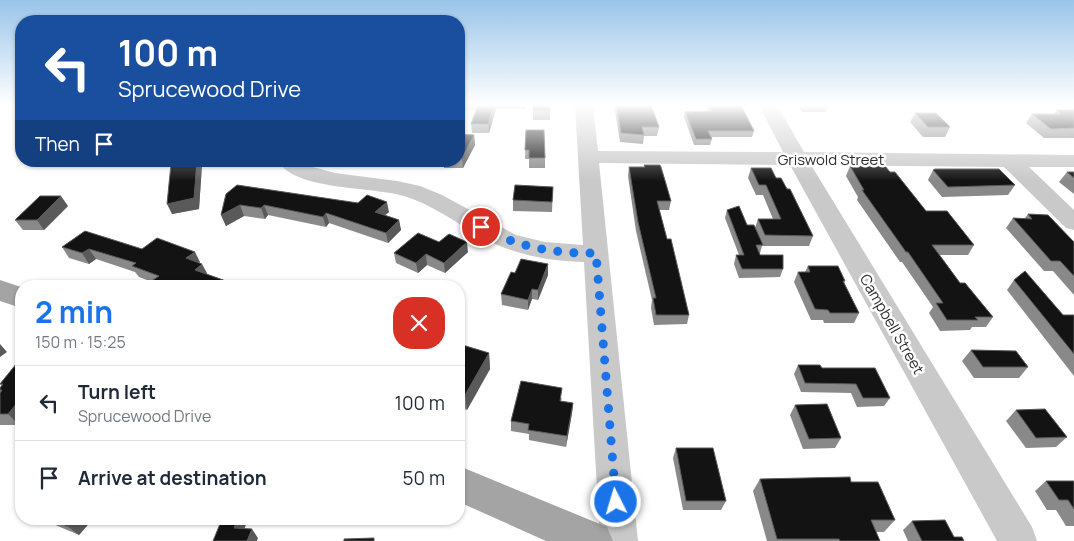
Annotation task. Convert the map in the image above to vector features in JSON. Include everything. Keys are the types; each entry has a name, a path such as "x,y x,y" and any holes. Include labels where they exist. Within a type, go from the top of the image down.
{"main road":[{"path":"0,290 15,296"},
{"path":"465,487 593,541"}],"street":[{"path":"586,130 619,541"},
{"name":"Campbell Street","path":"782,130 1018,541"},
{"name":"Griswold Street","path":"588,157 1074,161"},
{"path":"1009,160 1074,223"},
{"path":"296,167 324,178 413,191 431,198 497,236 513,243 548,251 596,253"}],"building":[{"path":"526,130 544,130 545,158 529,158 529,150 525,150"},
{"path":"621,130 643,130 644,135 621,133"},
{"path":"692,130 754,131 708,131 712,139 696,139"},
{"path":"465,134 474,135 465,152"},
{"path":"644,165 660,165 661,167 671,201 657,201 667,239 671,239 689,315 656,315 653,298 656,298 638,222 629,167 645,167"},
{"path":"850,166 885,166 890,172 895,172 926,211 947,211 974,245 932,245 960,283 965,283 993,317 975,317 978,320 947,320 936,303 943,303 862,190 864,190"},
{"path":"171,167 197,167 194,198 167,204"},
{"path":"751,168 771,168 776,178 781,178 787,189 790,189 813,236 765,235 758,219 781,219 766,185 759,185"},
{"path":"999,169 1015,185 948,187 933,170"},
{"path":"1067,172 1074,172 1074,178"},
{"path":"237,185 358,203 367,195 387,202 375,212 399,220 386,233 326,213 323,217 264,205 261,208 240,205 221,215 226,194"},
{"path":"515,185 553,187 552,202 513,200"},
{"path":"40,196 61,196 37,220 15,220"},
{"path":"739,206 747,225 754,225 763,245 756,245 760,255 783,255 783,269 742,269 736,255 744,255 727,210"},
{"path":"1028,214 1048,215 1074,242 1074,276 1060,261 1051,261 1013,218 1032,219"},
{"path":"85,231 142,249 157,238 195,252 186,258 202,264 195,270 223,280 153,280 159,276 132,266 136,263 89,249 82,253 62,247"},
{"path":"418,233 439,242 449,234 467,242 444,263 426,254 416,263 394,253"},
{"path":"521,259 548,264 538,290 532,289 528,300 501,294 511,272 515,273"},
{"path":"808,266 838,266 845,281 843,281 859,313 830,313 828,310 815,309 798,272 810,272"},
{"path":"1025,271 1063,315 1074,315 1074,354 1014,280"},
{"path":"465,346 489,353 465,395"},
{"path":"971,350 1016,351 1028,367 983,367"},
{"path":"15,365 15,405 8,414 0,414 0,393 2,390 0,388 3,384 0,384"},
{"path":"798,365 820,365 822,368 875,368 890,398 863,398 856,384 805,383"},
{"path":"521,381 562,388 560,401 573,403 567,436 528,430 529,424 511,421"},
{"path":"827,404 841,438 809,439 795,405"},
{"path":"1045,409 1067,437 1036,438 1016,410"},
{"path":"676,448 713,448 726,501 686,501"},
{"path":"850,477 851,482 878,482 895,520 871,520 880,541 777,539 760,479"},
{"path":"1046,481 1074,481 1074,509 1068,500 1059,500"},
{"path":"945,520 954,537 962,537 964,541 922,541 912,521"},
{"path":"220,525 235,525 234,528 252,529 247,541 213,541"},
{"path":"374,538 374,541 344,541 344,539"}],"route":[{"path":"481,227 513,243 528,247 548,251 596,253 616,502"}]}
